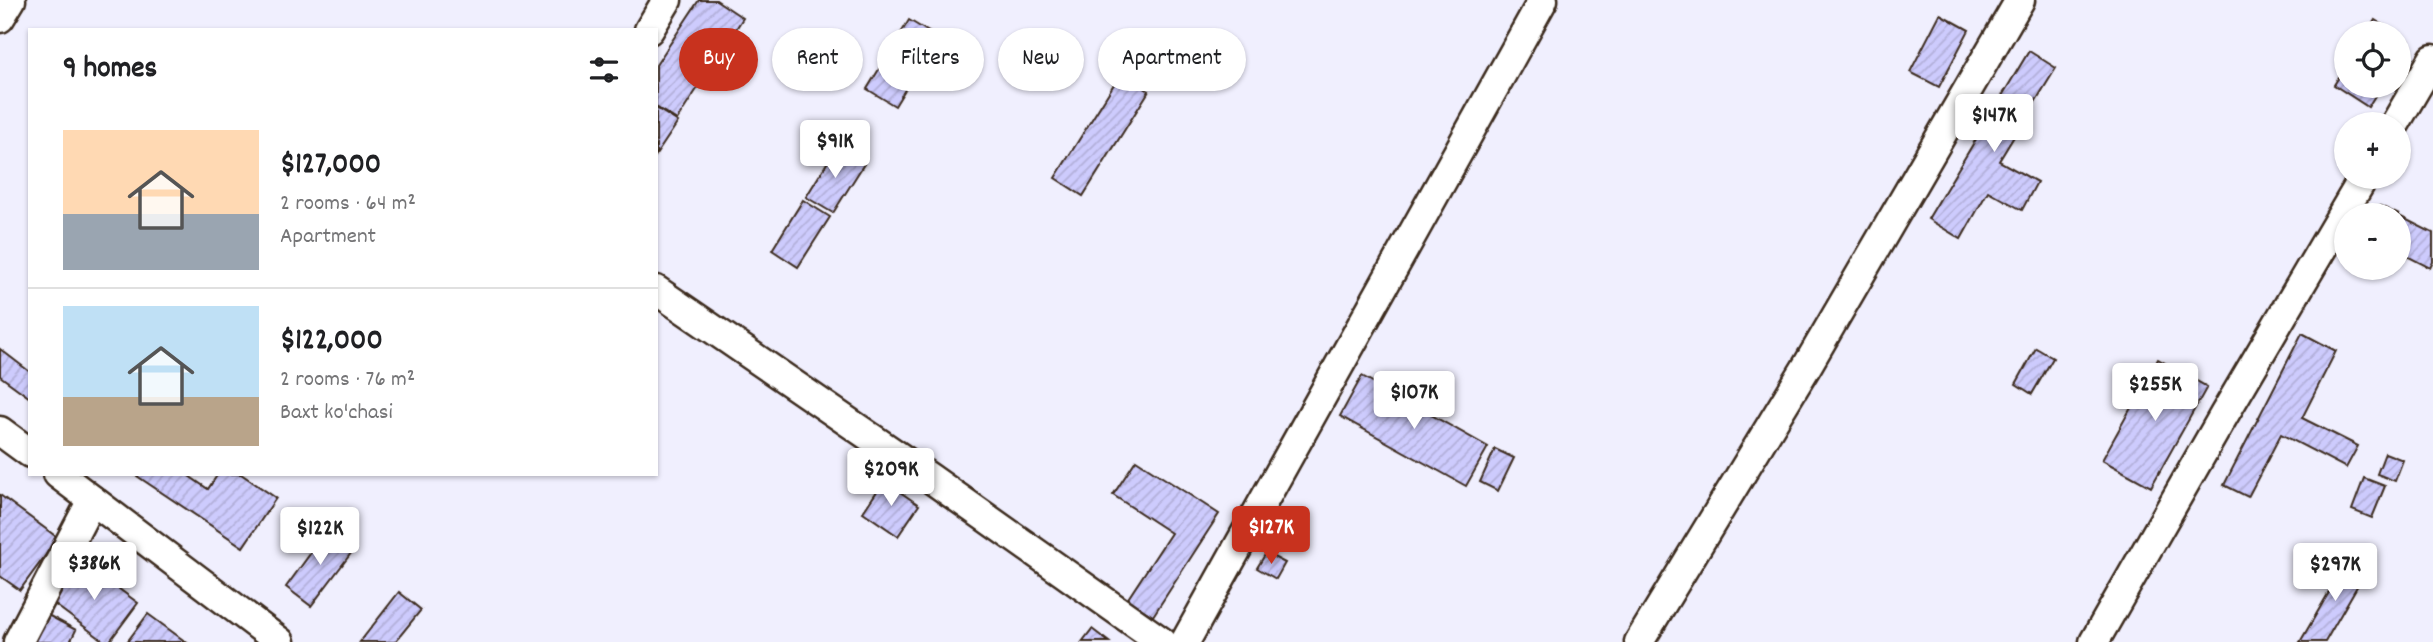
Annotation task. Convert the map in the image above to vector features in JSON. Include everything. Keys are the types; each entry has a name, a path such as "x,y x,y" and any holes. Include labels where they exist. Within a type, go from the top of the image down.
{"street":[{"path":"0,18 11,0"},
{"path":"650,28 667,0"},
{"path":"1185,642 1543,0"},
{"path":"1640,642 1807,366 2020,0"},
{"path":"2402,112 2433,59"},
{"path":"2095,642 2357,189"},
{"path":"658,291 1163,642"},
{"path":"0,430 28,451"},
{"path":"61,476 280,642"},
{"path":"18,642 92,500"}],"building":[{"path":"699,0 716,0 743,18 737,28 680,28"},
{"path":"1940,14 1969,30 1939,87 1910,72"},
{"path":"909,20 922,28 904,28"},
{"path":"679,30 679,91 696,91 677,120 658,108 658,62"},
{"path":"2029,51 2056,68 1999,161 2037,182 2022,210 1988,191 1961,239 1928,219"},
{"path":"877,73 877,91 904,91 895,106 867,89"},
{"path":"1110,91 1149,91 1083,196 1055,178"},
{"path":"2354,98 2374,98 2368,107"},
{"path":"658,109 678,122 658,152"},
{"path":"837,147 864,164 833,213 806,197"},
{"path":"803,200 830,217 798,267 772,250"},
{"path":"2411,222 2433,233 2433,262 2430,268 2411,258"},
{"path":"2302,333 2336,351 2302,418 2358,446 2346,468 2281,434 2248,497 2224,485"},
{"path":"2036,348 2053,358 2032,394 2016,384"},
{"path":"0,349 28,370 28,397 0,376"},
{"path":"2158,359 2207,387 2151,487 2102,460"},
{"path":"1362,376 1488,447 1466,486 1340,416"},
{"path":"1495,449 1514,458 1498,491 1480,482"},
{"path":"2385,453 2403,460 2395,481 2377,474"},
{"path":"1136,460 1219,514 1153,616 1127,600 1171,533 1113,495"},
{"path":"137,476 189,476 208,489 217,476 244,476 276,498 243,547"},
{"path":"2364,478 2385,486 2372,518 2352,510"},
{"path":"884,481 919,505 898,536 863,512"},
{"path":"0,495 58,538 20,590 0,576"},
{"path":"329,528 355,548 311,606 286,587"},
{"path":"1266,553 1285,563 1276,579 1257,568"},
{"path":"2349,558 2367,569 2325,642 2300,642"},
{"path":"80,560 138,603 109,642 105,642 50,601"},
{"path":"399,592 421,610 395,642 360,642"},
{"path":"44,613 76,630 70,642 28,642"},
{"path":"148,614 186,642 127,642"},
{"path":"1092,629 1109,642 1082,642"}]}
